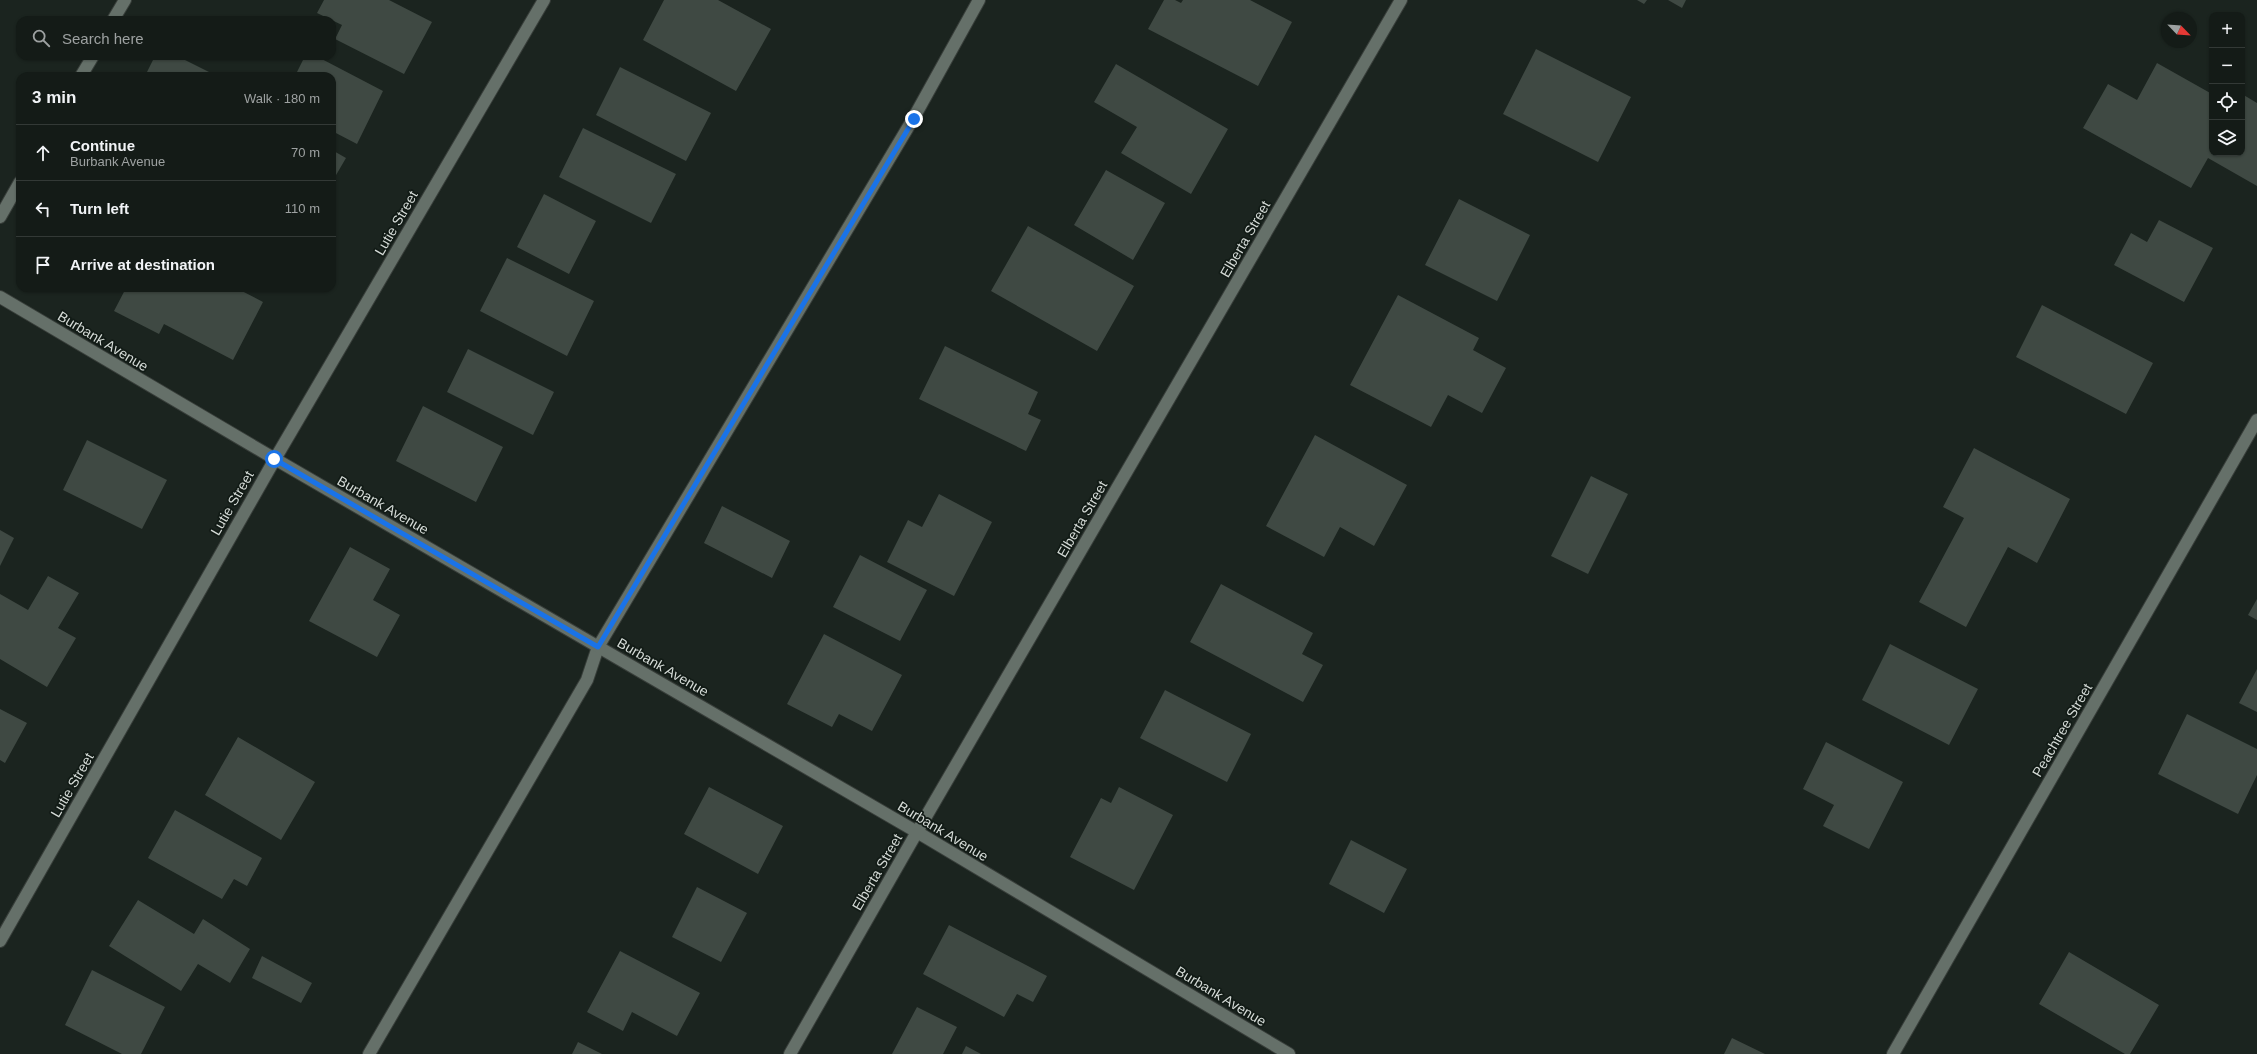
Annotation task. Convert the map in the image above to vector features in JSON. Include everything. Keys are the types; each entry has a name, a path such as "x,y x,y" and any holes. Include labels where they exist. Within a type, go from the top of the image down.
{"street":[{"path":"115,16 125,0"},
{"name":"Lutie Street","path":"0,941 274,459 544,0"},
{"path":"369,1054 587,680 598,647 914,119 979,0"},
{"name":"Elberta Street","path":"790,1054 917,832 1401,0"},
{"path":"83,72 90,60"},
{"path":"0,217 16,189"},
{"name":"Burbank Avenue","path":"0,297 274,459 917,832 1289,1054"},
{"name":"Peachtree Street","path":"1893,1054 2257,420"}],"building":[{"path":"324,0 389,0 432,22 404,74 336,40 342,25 336,22 336,16 323,16 317,13"},
{"path":"664,0 718,0 771,29 736,91 643,40"},
{"path":"1164,0 1175,0 1181,3 1183,0 1250,0 1292,22 1258,86 1148,29"},
{"path":"1637,0 1647,0 1644,4"},
{"path":"1668,0 1686,0 1682,8"},
{"path":"1536,49 1631,97 1598,162 1503,114"},
{"path":"153,60 185,60 209,72 147,72"},
{"path":"303,60 324,60 383,91 357,144 336,133 336,72 297,72"},
{"path":"2157,63 2209,92 2209,156 2245,156 2245,96 2257,103 2257,186 2208,158 2191,188 2083,128 2108,84 2137,100"},
{"path":"1116,64 1228,129 1191,194 1121,153 1137,127 1094,102"},
{"path":"620,67 711,113 686,161 596,115"},
{"path":"583,128 676,174 651,223 559,177"},
{"path":"336,152 346,158 336,175"},
{"path":"1106,170 1165,203 1133,260 1074,225"},
{"path":"544,194 596,221 569,274 517,247"},
{"path":"1459,199 1530,235 1497,301 1425,265"},
{"path":"2159,220 2213,248 2184,302 2114,265 2131,233 2147,242"},
{"path":"1028,226 1134,286 1097,351 991,291"},
{"path":"507,258 594,301 567,356 480,311"},
{"path":"124,292 244,292 263,302 233,360 164,324 159,334 114,311"},
{"path":"1398,295 1479,338 1473,350 1506,368 1482,413 1448,395 1431,427 1350,385"},
{"path":"2042,305 2153,363 2126,414 2016,357"},
{"path":"945,346 1038,392 1028,414 1041,420 1026,451 919,399"},
{"path":"468,349 554,392 533,435 447,392"},
{"path":"423,406 503,447 476,502 396,461"},
{"path":"1315,435 1407,485 1374,546 1340,527 1324,557 1266,526"},
{"path":"87,440 167,480 142,529 63,490"},
{"path":"1974,448 2070,499 2037,563 2008,547 1966,627 1919,602 1964,518 1943,507"},
{"path":"1591,476 1628,494 1588,574 1551,556"},
{"path":"939,494 992,522 954,596 887,562 908,520 922,527"},
{"path":"722,506 790,541 772,578 704,543"},
{"path":"0,530 14,538 0,566"},
{"path":"350,547 390,569 373,600 400,615 377,657 309,621"},
{"path":"860,555 927,590 900,641 833,607"},
{"path":"48,576 79,593 58,628 76,638 47,687 0,659 0,594 28,610"},
{"path":"1221,584 1313,633 1302,654 1323,665 1303,702 1190,642"},
{"path":"2257,599 2257,620 2248,615"},
{"path":"824,634 902,675 872,731 839,714 832,727 787,704"},
{"path":"1890,644 1978,689 1949,745 1862,700"},
{"path":"2257,669 2257,712 2239,703"},
{"path":"1165,690 1251,734 1227,782 1140,738"},
{"path":"0,709 27,723 5,763 0,760"},
{"path":"2187,714 2257,749 2257,775 2238,814 2158,774"},
{"path":"238,737 315,782 281,840 205,795"},
{"path":"1826,742 1903,782 1869,849 1823,826 1834,805 1803,789"},
{"path":"709,787 783,826 758,874 684,834"},
{"path":"1119,787 1173,815 1134,890 1070,857 1101,798 1111,803"},
{"path":"175,810 262,858 247,886 234,879 222,899 148,858"},
{"path":"1351,840 1407,869 1384,913 1329,884"},
{"path":"697,887 747,913 721,962 672,937"},
{"path":"138,900 194,934 203,919 250,949 230,983 198,964 181,991 109,946"},
{"path":"949,925 1047,976 1033,1002 1017,994 1004,1017 923,974"},
{"path":"620,951 700,993 677,1036 632,1012 623,1031 587,1012"},
{"path":"2069,952 2159,1005 2130,1054 2125,1054 2039,1004"},
{"path":"262,956 312,983 301,1003 252,978"},
{"path":"92,970 165,1007 141,1054 122,1054 65,1025"},
{"path":"917,1007 957,1027 943,1054 892,1054"},
{"path":"1732,1038 1765,1054 1724,1054"},
{"path":"578,1042 602,1054 572,1054"},
{"path":"966,1046 981,1054 962,1054"}],"route":[{"path":"274,459 598,647 914,119"}]}
